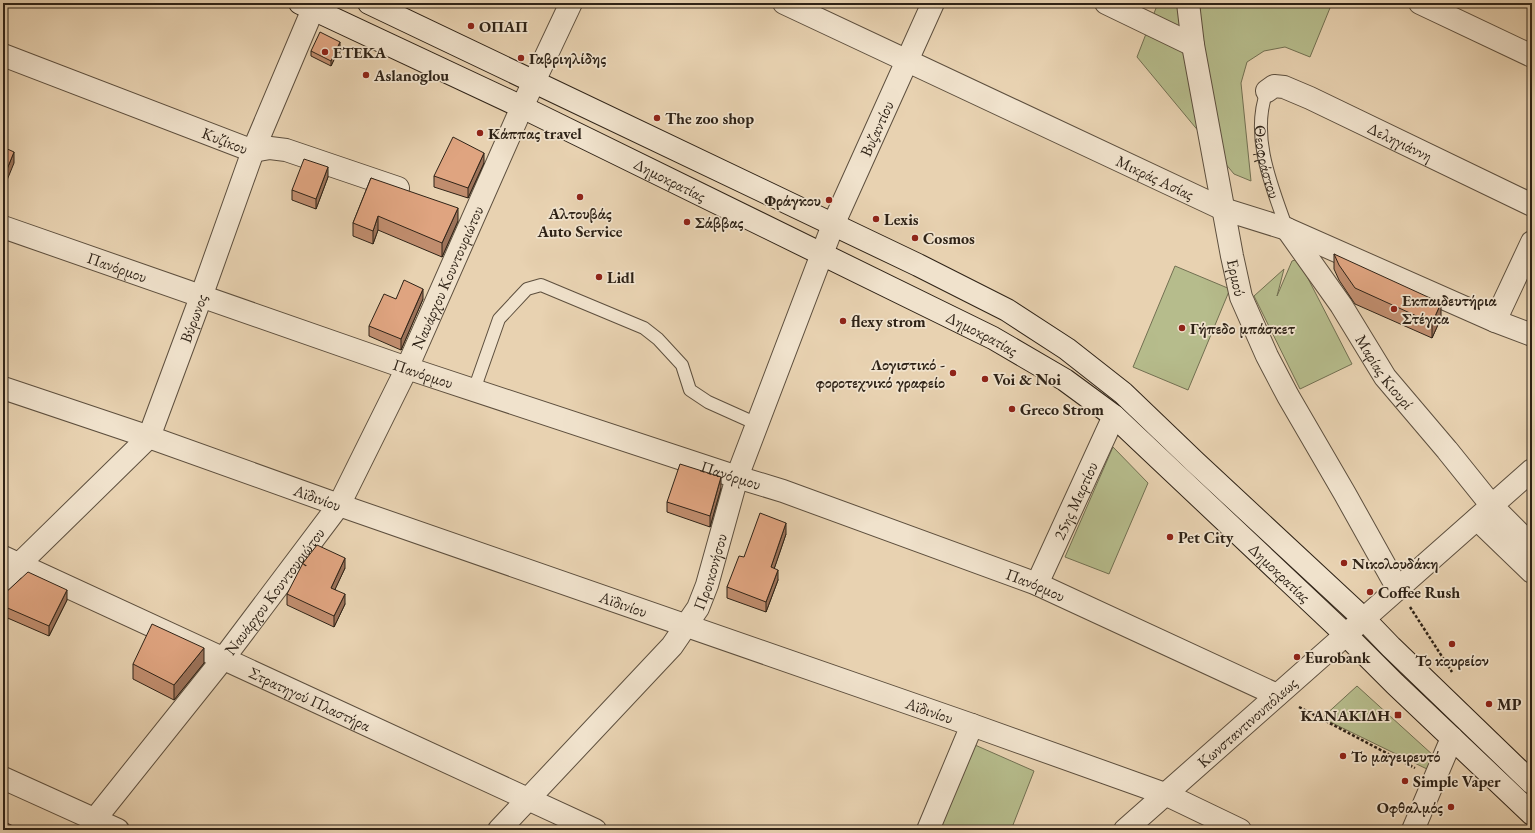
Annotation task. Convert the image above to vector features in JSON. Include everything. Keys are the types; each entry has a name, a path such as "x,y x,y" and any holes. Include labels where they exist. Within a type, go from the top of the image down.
{"street":[{"name":"Δημοκρατίας","path":"369,3 535,81 1008,310 1067,349 1123,393 1364,619 1532,783"},
{"name":"Ναυάρχου Κουντουριώτου","path":"93,825 223,659 339,505 407,368 467,212 535,81 571,3"},
{"name":"Μικράς Ασίας","path":"784,3 1223,209 1287,229 1495,321 1532,335"},
{"name":"Βυζαντίου","path":"821,254 933,3"},
{"path":"1106,3 1193,45"},
{"name":"Ερμού","path":"1188,3 1193,45 1241,298 1288,396 1398,589"},
{"path":"1420,3 1532,56"},
{"name":"Δημοκρατίας","path":"306,6 522,107 993,338 1065,380 1114,416 1346,635 1395,684 1532,814"},
{"name":"Βύρωνος","path":"3,580 11,560 150,437 306,6"},
{"name":"Κυζίκου","path":"3,55 253,151 270,148 286,150 414,194"},
{"name":"Δεληγιάννη","path":"1267,91 1274,86 1284,87 1310,98 1532,205"},
{"name":"Πανόρμου","path":"3,227 407,368 783,491 1037,584 1277,695"},
{"name":"Μαρίας Κιουρί","path":"1287,229 1341,305 1385,377 1447,450 1484,512"},
{"path":"1495,321 1532,242"},
{"name":"Προικονήσου","path":"499,830 530,799 672,646 698,608 707,585 737,477 821,254"},
{"name":"Αϊδινίου","path":"3,388 150,437 339,505 972,725 1165,794 1240,830"},
{"name":"25ης Μαρτίου","path":"1037,584 1114,416"},
{"name":"Κωνσταντινουπόλεως","path":"1125,830 1532,470"},
{"path":"1484,512 1532,546"},
{"path":"1484,512 1532,572"},
{"name":"Στρατηγού Πλαστήρα","path":"11,560 223,659 530,799 594,830"},
{"path":"928,830 972,725"},
{"path":"1413,830 1452,738"},
{"path":"3,778 93,825 118,830"}],"lane":[{"name":"Θεοφράστου","path":"1267,91 1262,102 1261,135 1268,176 1287,229"},
{"path":"474,390 499,319 527,289 542,285 644,328 658,339 682,366 690,390 708,402 757,424"}],"path":[{"path":"1277,695 1435,779"}],"green space":[{"path":"1158,3 1332,3 1310,57 1285,47 1264,51 1247,62 1241,83 1251,181 1234,174 1137,57"},
{"path":"1298,259 1352,364 1300,389 1254,296 1284,269 1277,296 1292,261"},
{"name":"Γήπεδο μπάσκετ","path":"1175,266 1230,289 1188,390 1133,367"},
{"path":"1113,447 1148,483 1109,574 1065,557"},
{"path":"1357,686 1434,756 1429,770 1322,718"},
{"path":"975,745 1034,771 1011,830 938,830"}],"building":[{"name":"ΕΤΕΚΑ","path":"320,32 340,42 331,61 311,51"},
{"path":"453,137 484,153 468,188 434,176"},
{"path":"3,147 14,152 3,179"},
{"path":"304,159 328,167 316,199 292,190"},
{"path":"371,178 458,208 442,243 378,216 373,231 353,223"},
{"path":"1334,254 1441,303 1432,323 1355,288 1339,265"},
{"path":"404,280 423,289 401,339 369,326 384,294 396,299"},
{"path":"680,464 721,477 710,516 667,502"},
{"path":"760,513 786,523 771,567 778,570 766,602 727,587 739,556 744,557"},
{"path":"317,545 345,558 331,588 345,594 334,616 287,594 303,563"},
{"path":"28,572 67,590 49,626 3,606 3,595"},
{"path":"152,624 204,648 174,685 133,664"},
{"path":"3,821 21,830 3,830"}],"place":[{"name":"ΟΠΑΠ","path":"471,26"},
{"name":"ΕΤΕΚΑ","path":"325,52"},
{"name":"Γαβριηλίδης","path":"521,58"},
{"name":"Aslanoglou","path":"366,75"},
{"name":"The zoo shop","path":"657,118"},
{"name":"Κάππας travel","path":"480,133"},
{"name":"Αλτουβάς Auto Service","path":"580,197"},
{"name":"Φράγκου","path":"829,200"},
{"name":"Lexis","path":"876,219"},
{"name":"Σάββας","path":"687,222"},
{"name":"Cosmos","path":"915,238"},
{"name":"Lidl","path":"599,277"},
{"name":"Εκπαιδευτήρια Στέγκα","path":"1394,309"},
{"name":"flexy strom","path":"843,321"},
{"name":"Γήπεδο μπάσκετ","path":"1182,328"},
{"name":"Λογιστικό - φοροτεχνικό γραφείο","path":"953,373"},
{"name":"Voi & Noi","path":"985,379"},
{"name":"Greco Strom","path":"1012,409"},
{"name":"Pet City","path":"1170,537"},
{"name":"Νικολουδάκη","path":"1344,563"},
{"name":"Coffee Rush","path":"1370,592"},
{"name":"Το κουρείον","path":"1452,644"},
{"name":"Eurobank","path":"1297,657"},
{"name":"MP","path":"1489,704"},
{"name":"ΚΑΝΑΚΙΔΗ","path":"1398,715"},
{"name":"Το μαγειρευτό","path":"1343,756"},
{"name":"Simple Vaper","path":"1405,781"},
{"name":"Οφθαλμός","path":"1451,807"}]}
